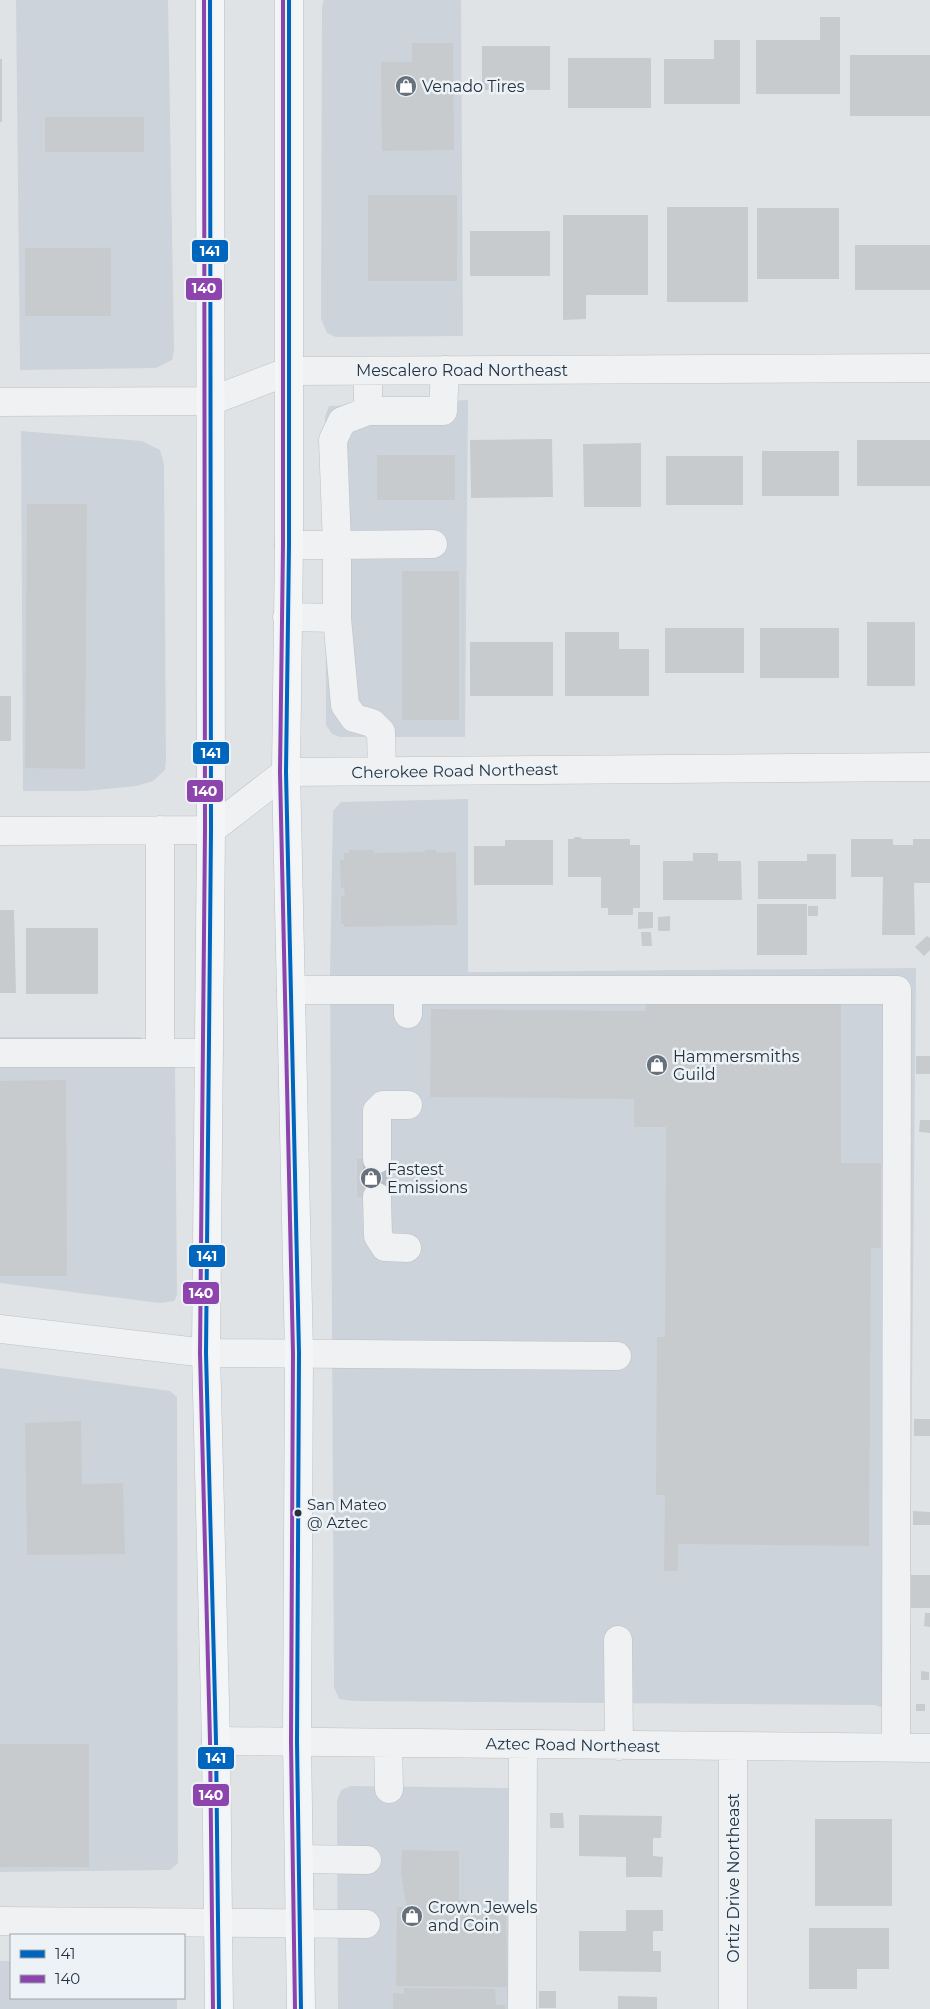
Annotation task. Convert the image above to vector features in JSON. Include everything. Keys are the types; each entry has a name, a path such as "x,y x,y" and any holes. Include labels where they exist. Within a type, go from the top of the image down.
{"main road":[{"path":"210,0 211,830 206,1353 216,1741 218,2009"},
{"path":"288,0 286,772 299,1353 298,1742 301,2009"}],"street":[{"name":"Mescalero Road Northeast","path":"0,402 211,401 288,371 930,368"},
{"path":"382,771 381,732 372,723 354,718 346,705 338,618 333,440 342,421 368,410 443,411 445,370"},
{"path":"368,371 368,410"},
{"path":"288,544 432,544"},
{"path":"287,617 338,618"},
{"name":"Cherokee Road Northeast","path":"286,772 930,767"},
{"path":"0,831 211,830 286,772"},
{"path":"160,830 160,1053"},
{"path":"291,990 408,1002 896,990 886,1643 896,1747"},
{"path":"0,1053 209,1053"},
{"path":"377,1159 376,1111 383,1105 408,1105"},
{"path":"378,1197 378,1236 385,1247 407,1248"},
{"path":"0,1329 206,1353 617,1356"},
{"path":"618,1640 619,1746"},
{"name":"Aztec Road Northeast","path":"216,1741 930,1748"},
{"path":"388,1743 389,1789"},
{"path":"522,2009 515,1827 523,1744"},
{"name":"Ortiz Drive Northeast","path":"732,2009 733,1747"},
{"path":"299,1859 367,1860"},
{"path":"0,1921 54,1928 133,1929 218,1922 366,1924"}],"shaded area":[{"path":"16,0 168,0 174,350 172,360 156,368 20,370"},
{"path":"324,0 461,0 463,336 336,337 327,333 321,319 322,7"},
{"path":"468,400 465,737 340,737 332,734 326,725 325,417 329,406"},
{"path":"21,431 142,441 160,450 164,464 166,759 165,770 153,781 137,786 85,791 23,791"},
{"path":"468,799 468,972 916,968 909,1717 875,1705 353,1701 339,1699 334,1687 330,972 333,811 341,802"},
{"path":"0,1037 141,1037 143,1060 175,1061 177,1295 174,1301 160,1303 0,1283"},
{"path":"0,1368 170,1391 177,1397 178,1863 170,1870 0,1872"},
{"path":"351,1786 516,1788 515,2009 338,2009 337,1801 341,1790"},
{"path":"0,1961 10,1961 10,1999 177,1999 177,2009 0,2009"}],"building":[{"path":"820,17 840,17 840,94 756,94 756,40 820,40"},
{"path":"714,40 740,40 740,104 664,104 664,59 714,59"},
{"path":"412,43 453,43 454,150 382,151 381,62 412,62"},
{"path":"482,46 550,46 550,90 482,90"},
{"path":"850,55 930,55 930,116 850,116"},
{"path":"568,58 651,58 651,108 568,108"},
{"path":"0,59 2,59 2,122 0,122"},
{"path":"45,117 144,117 144,152 45,152"},
{"path":"368,195 457,195 457,281 368,281"},
{"path":"667,207 748,207 748,302 667,302"},
{"path":"757,208 839,208 839,279 757,279"},
{"path":"563,215 648,215 648,295 586,295 586,319 563,320"},
{"path":"470,231 550,231 550,276 470,276"},
{"path":"855,245 930,245 930,290 855,290"},
{"path":"25,248 111,248 111,316 25,316"},
{"path":"552,439 553,497 471,498 470,440"},
{"path":"857,440 930,440 930,486 857,486"},
{"path":"641,443 641,507 584,507 583,444"},
{"path":"762,451 839,451 839,496 762,496"},
{"path":"377,455 455,455 455,500 377,500"},
{"path":"666,456 743,456 743,505 666,505"},
{"path":"27,504 87,504 85,769 25,768"},
{"path":"402,571 459,571 459,720 402,720"},
{"path":"867,622 915,622 915,686 867,686"},
{"path":"665,628 744,628 744,673 665,673"},
{"path":"760,628 839,628 839,678 760,678"},
{"path":"565,632 619,632 619,649 649,649 649,696 565,696"},
{"path":"470,642 553,642 553,696 470,696"},
{"path":"0,696 11,696 11,741 0,741"},
{"path":"575,837 582,839 630,839 630,845 640,845 640,908 633,908 633,915 608,915 608,908 601,908 601,877 568,877 568,839"},
{"path":"851,839 893,839 893,845 913,845 913,839 930,839 930,883 914,883 915,935 882,935 883,877 851,877"},
{"path":"505,840 553,840 553,885 474,885 474,846 505,846"},
{"path":"349,850 374,850 374,853 425,852 425,850 436,850 436,853 456,852 457,925 344,927 344,924 341,924 341,896 345,896 344,888 341,888 340,860 344,860 344,853 350,853"},
{"path":"693,853 718,853 718,861 741,861 742,900 663,900 663,861 693,861"},
{"path":"807,854 836,854 836,899 758,899 758,861 807,861"},
{"path":"757,904 807,904 807,955 757,955"},
{"path":"808,906 818,906 818,916 808,916"},
{"path":"0,910 14,910 16,993 0,993"},
{"path":"638,912 653,912 653,928 638,929"},
{"path":"670,916 670,931 658,931 658,917"},
{"path":"26,928 98,928 98,994 26,994"},
{"path":"641,932 651,932 652,946 642,946"},
{"path":"927,936 930,938 930,950 924,956 915,947"},
{"path":"646,1002 841,1003 841,1163 881,1163 881,1248 871,1248 869,1546 678,1544 678,1571 664,1571 665,1495 656,1495 657,1337 665,1337 666,1127 634,1127 634,1099 430,1097 431,1009 646,1011"},
{"path":"916,1056 930,1056 930,1074 916,1074"},
{"path":"66,1080 67,1276 0,1276 0,1081"},
{"path":"920,1120 930,1120 930,1133 919,1132"},
{"name":"Fastest Emissions","path":"357,1159 385,1159 385,1197 357,1197"},
{"path":"914,1419 930,1419 930,1436 914,1436"},
{"path":"81,1421 82,1484 123,1483 125,1554 27,1555 25,1423"},
{"path":"913,1511 930,1512 930,1525 913,1525"},
{"path":"911,1575 930,1575 930,1608 911,1608"},
{"path":"925,1613 930,1613 930,1627 924,1626"},
{"path":"921,1671 929,1672 929,1680 921,1680"},
{"path":"916,1704 925,1704 925,1711 916,1711"},
{"path":"0,1744 89,1744 89,1867 0,1867"},
{"path":"550,1813 563,1813 564,1828 550,1828"},
{"path":"579,1815 662,1816 661,1838 653,1838 653,1856 663,1857 662,1877 626,1877 626,1857 579,1856"},
{"path":"815,1819 892,1819 892,1906 815,1906"},
{"path":"402,1850 459,1851 459,1900 466,1900 465,1914 506,1915 507,1987 396,1986 397,1907 407,1908 401,1874"},
{"path":"626,1910 663,1910 663,1931 653,1931 653,1951 661,1951 661,1972 579,1971 579,1931 626,1931"},
{"path":"809,1928 889,1928 889,1969 857,1969 857,1989 809,1989"},
{"path":"404,1988 495,1989 496,2005 505,2005 505,2009 393,2009 393,1993 404,1994"},
{"path":"539,1991 556,1991 556,2008 539,2008"},
{"path":"618,1996 657,1997 657,2009 618,2009"}],"tunnel":[{"path":"377,1159 377,1197"}],"transit line":[{"name":"140","path":"204,0 205,830 200,1353 210,1741 213,2009"},
{"name":"141","path":"210,0 211,830 206,1353 216,1741 219,2009"},
{"name":"140","path":"283,0 283,545 280,772 293,1353 291,1742 295,2009"},
{"name":"141","path":"289,0 289,545 286,772 299,1353 297,1742 301,2009"}],"place":[{"name":"Venado Tires","path":"406,86"},
{"name":"Hammersmiths Guild","path":"657,1065"},
{"name":"Fastest Emissions","path":"371,1178"},
{"name":"San Mateo @ Aztec","path":"298,1513"},
{"name":"Crown Jewels and Coin","path":"412,1916"}]}
